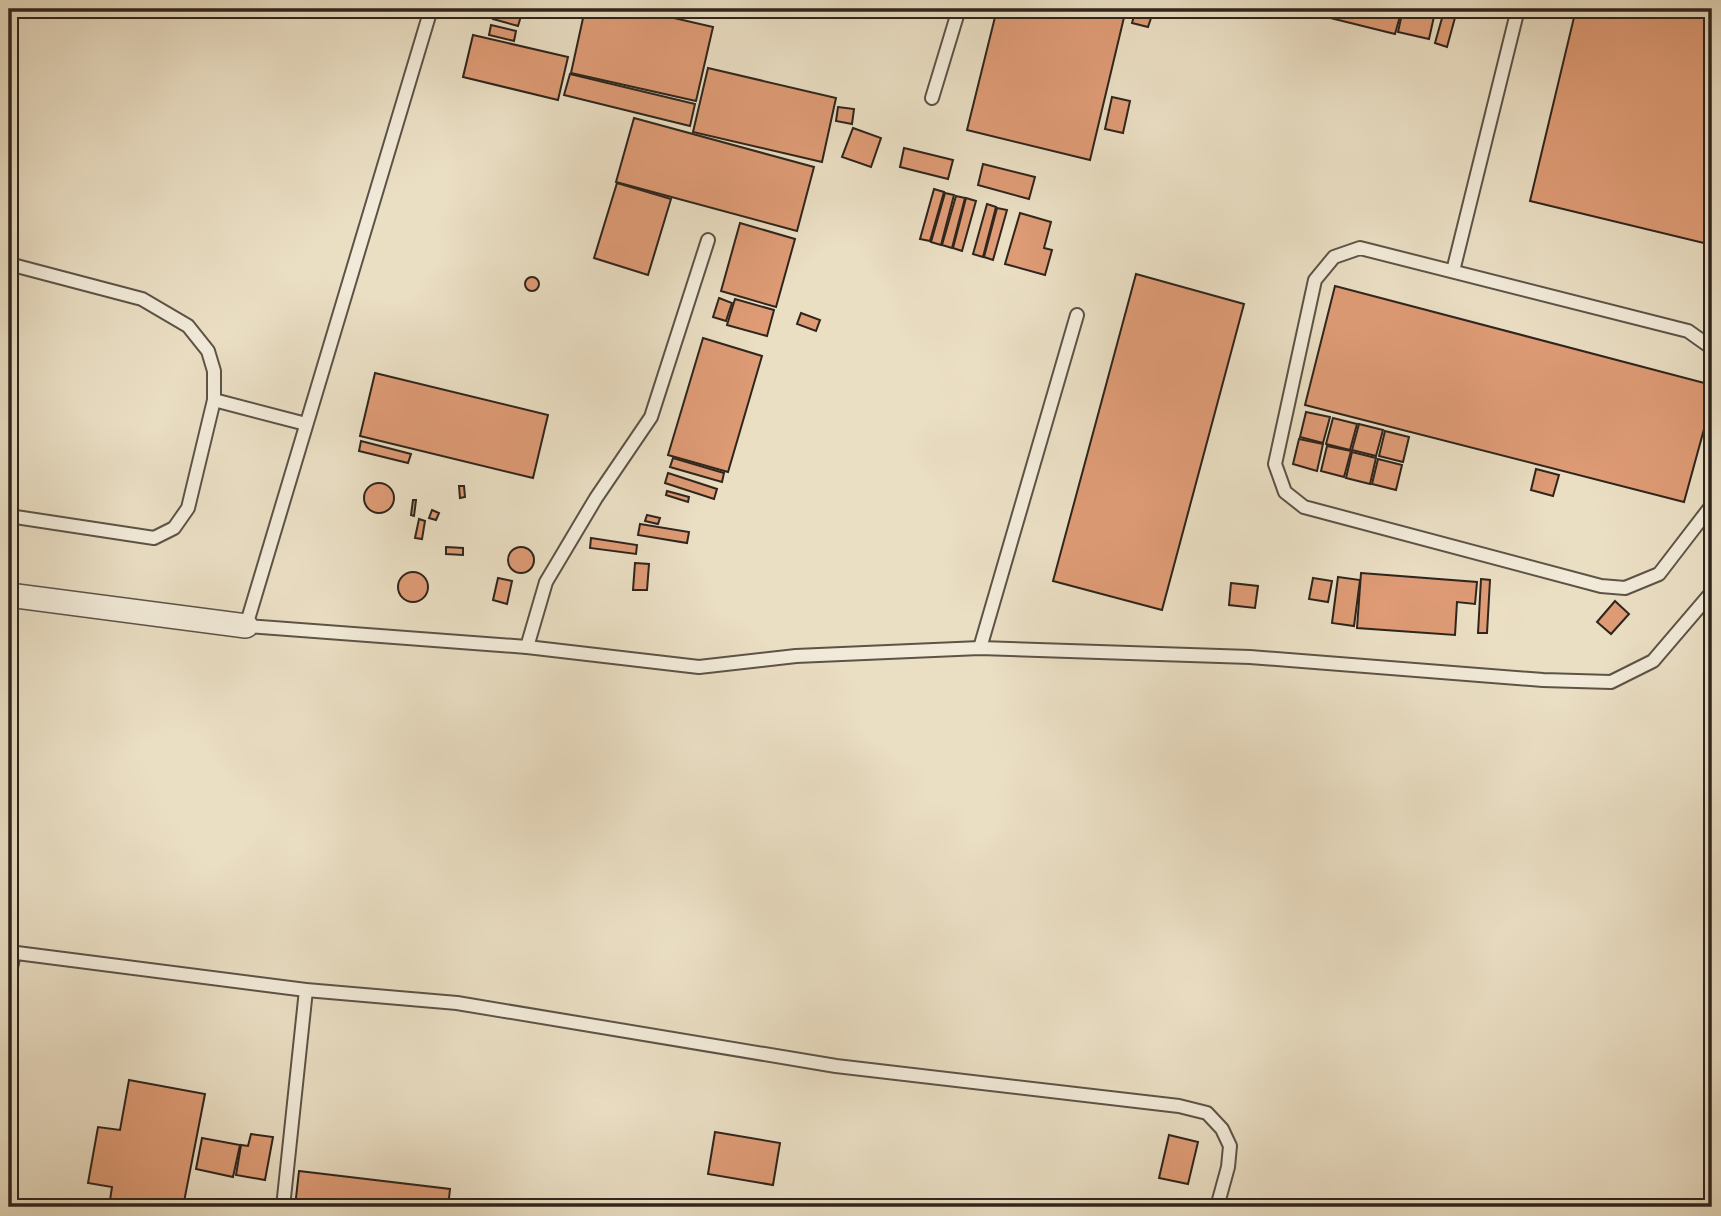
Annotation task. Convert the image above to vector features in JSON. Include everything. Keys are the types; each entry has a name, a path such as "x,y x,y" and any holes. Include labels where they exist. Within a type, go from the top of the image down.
{"street":[{"path":"9,595 246,626"}],"lane":[{"path":"431,9 246,626 527,647 699,667 796,656 980,648 1250,657 1543,680 1611,682 1653,661 1712,592"},
{"path":"932,97 958,9"},
{"path":"1453,271 1518,9"},
{"path":"527,647 546,582 596,498 650,417 708,240"},
{"path":"1712,348 1688,331 1360,248 1334,257 1315,280 1275,464 1285,492 1304,508 1601,586 1625,588 1659,574 1712,505"},
{"path":"9,264 142,299 188,326 208,351 214,371 214,400 188,508 174,527 154,538 9,516"},
{"path":"980,648 1077,315"},
{"path":"214,400 306,424"},
{"path":"9,977 11,953 306,990 457,1003 836,1066 1179,1106 1207,1113 1222,1129 1230,1146 1228,1167 1217,1207"},
{"path":"283,1207 306,990"}],"building":[{"path":"496,9 521,16 518,26 493,19"},
{"path":"585,9 635,9 713,27 696,101 571,73"},
{"path":"997,9 1126,9 1090,160 967,130"},
{"path":"1136,9 1154,9 1148,27 1132,23"},
{"path":"1294,9 1402,9 1395,34"},
{"path":"1403,9 1435,12 1429,39 1398,32"},
{"path":"1576,9 1712,9 1712,245 1530,201"},
{"path":"1444,11 1456,14 1447,47 1435,43"},
{"path":"491,25 516,31 514,41 489,35"},
{"path":"473,35 568,57 558,100 463,77"},
{"path":"708,68 836,98 822,162 693,132"},
{"path":"570,74 695,104 690,126 564,95"},
{"path":"1112,97 1130,101 1123,133 1105,129"},
{"path":"838,107 854,109 852,124 836,121"},
{"path":"634,118 814,167 797,231 616,182"},
{"path":"853,128 881,138 871,167 842,157"},
{"path":"904,148 953,160 948,179 900,167"},
{"path":"983,164 1035,177 1029,199 978,185"},
{"path":"617,183 671,199 648,275 594,258"},
{"path":"934,189 944,192 930,241 920,239"},
{"path":"945,193 954,195 941,245 931,242"},
{"path":"956,196 965,198 952,248 942,245"},
{"path":"966,198 976,201 962,251 953,248"},
{"path":"987,204 996,207 983,257 973,254"},
{"path":"997,208 1007,210 993,260 984,257"},
{"path":"1020,213 1051,222 1044,248 1052,250 1045,275 1005,264"},
{"path":"740,223 795,239 776,307 721,291"},
{"path":"1136,274 1244,304 1162,610 1053,581"},
{"path":"529,277 535,277 539,284 535,291 529,291 525,287 525,281"},
{"path":"1335,286 1712,385 1712,400 1684,502 1305,405"},
{"path":"719,298 732,303 726,321 713,317"},
{"path":"735,299 774,310 767,336 727,325"},
{"path":"801,313 820,320 816,331 797,324"},
{"path":"703,338 762,356 728,472 668,455"},
{"path":"375,373 548,415 533,478 360,436"},
{"path":"1306,412 1330,417 1323,443 1300,437"},
{"path":"1333,418 1357,424 1350,450 1326,444"},
{"path":"1359,424 1383,430 1376,456 1352,450"},
{"path":"1385,431 1409,437 1403,462 1379,456"},
{"path":"1299,439 1323,444 1317,471 1293,464"},
{"path":"361,441 411,454 408,463 359,451"},
{"path":"1327,446 1351,451 1344,477 1321,471"},
{"path":"1352,452 1376,458 1370,484 1346,478"},
{"path":"673,458 724,473 722,482 670,467"},
{"path":"1378,459 1402,465 1396,490 1372,484"},
{"path":"1536,469 1559,475 1553,496 1531,490"},
{"path":"668,473 717,489 714,499 665,483"},
{"path":"379,483 385,484 393,492 393,504 385,512 379,513 373,512 365,504 364,498 365,492 373,484"},
{"path":"459,486 464,486 465,497 460,498"},
{"path":"667,491 689,497 688,502 666,495"},
{"path":"413,500 416,500 414,516 411,515"},
{"path":"432,510 439,513 436,520 429,518"},
{"path":"647,515 660,518 658,524 645,521"},
{"path":"419,519 425,521 422,539 415,538"},
{"path":"640,524 689,532 687,543 638,535"},
{"path":"591,538 637,545 636,554 590,548"},
{"path":"446,547 463,548 463,555 446,554"},
{"path":"521,547 530,551 534,560 530,569 521,573 512,569 508,560 512,551"},
{"path":"635,563 649,564 647,590 633,590"},
{"path":"413,572 424,576 428,587 424,598 413,602 402,598 398,587 402,576"},
{"path":"1361,573 1477,582 1475,604 1457,602 1455,635 1357,628"},
{"path":"1338,577 1360,580 1354,626 1332,623"},
{"path":"498,578 512,581 507,604 493,600"},
{"path":"1313,578 1332,581 1328,602 1309,599"},
{"path":"1481,579 1490,580 1487,633 1478,633"},
{"path":"1231,583 1258,586 1255,608 1229,605"},
{"path":"1615,601 1629,614 1611,634 1597,622"},
{"path":"129,1080 205,1094 183,1207 109,1207 112,1187 88,1183 98,1127 120,1130"},
{"path":"715,1132 780,1143 773,1185 708,1174"},
{"path":"251,1134 273,1137 265,1180 236,1175 241,1145 248,1146"},
{"path":"1169,1135 1198,1142 1188,1184 1159,1178"},
{"path":"202,1138 240,1145 233,1177 196,1169"},
{"path":"299,1171 450,1189 448,1207 295,1207"}]}
